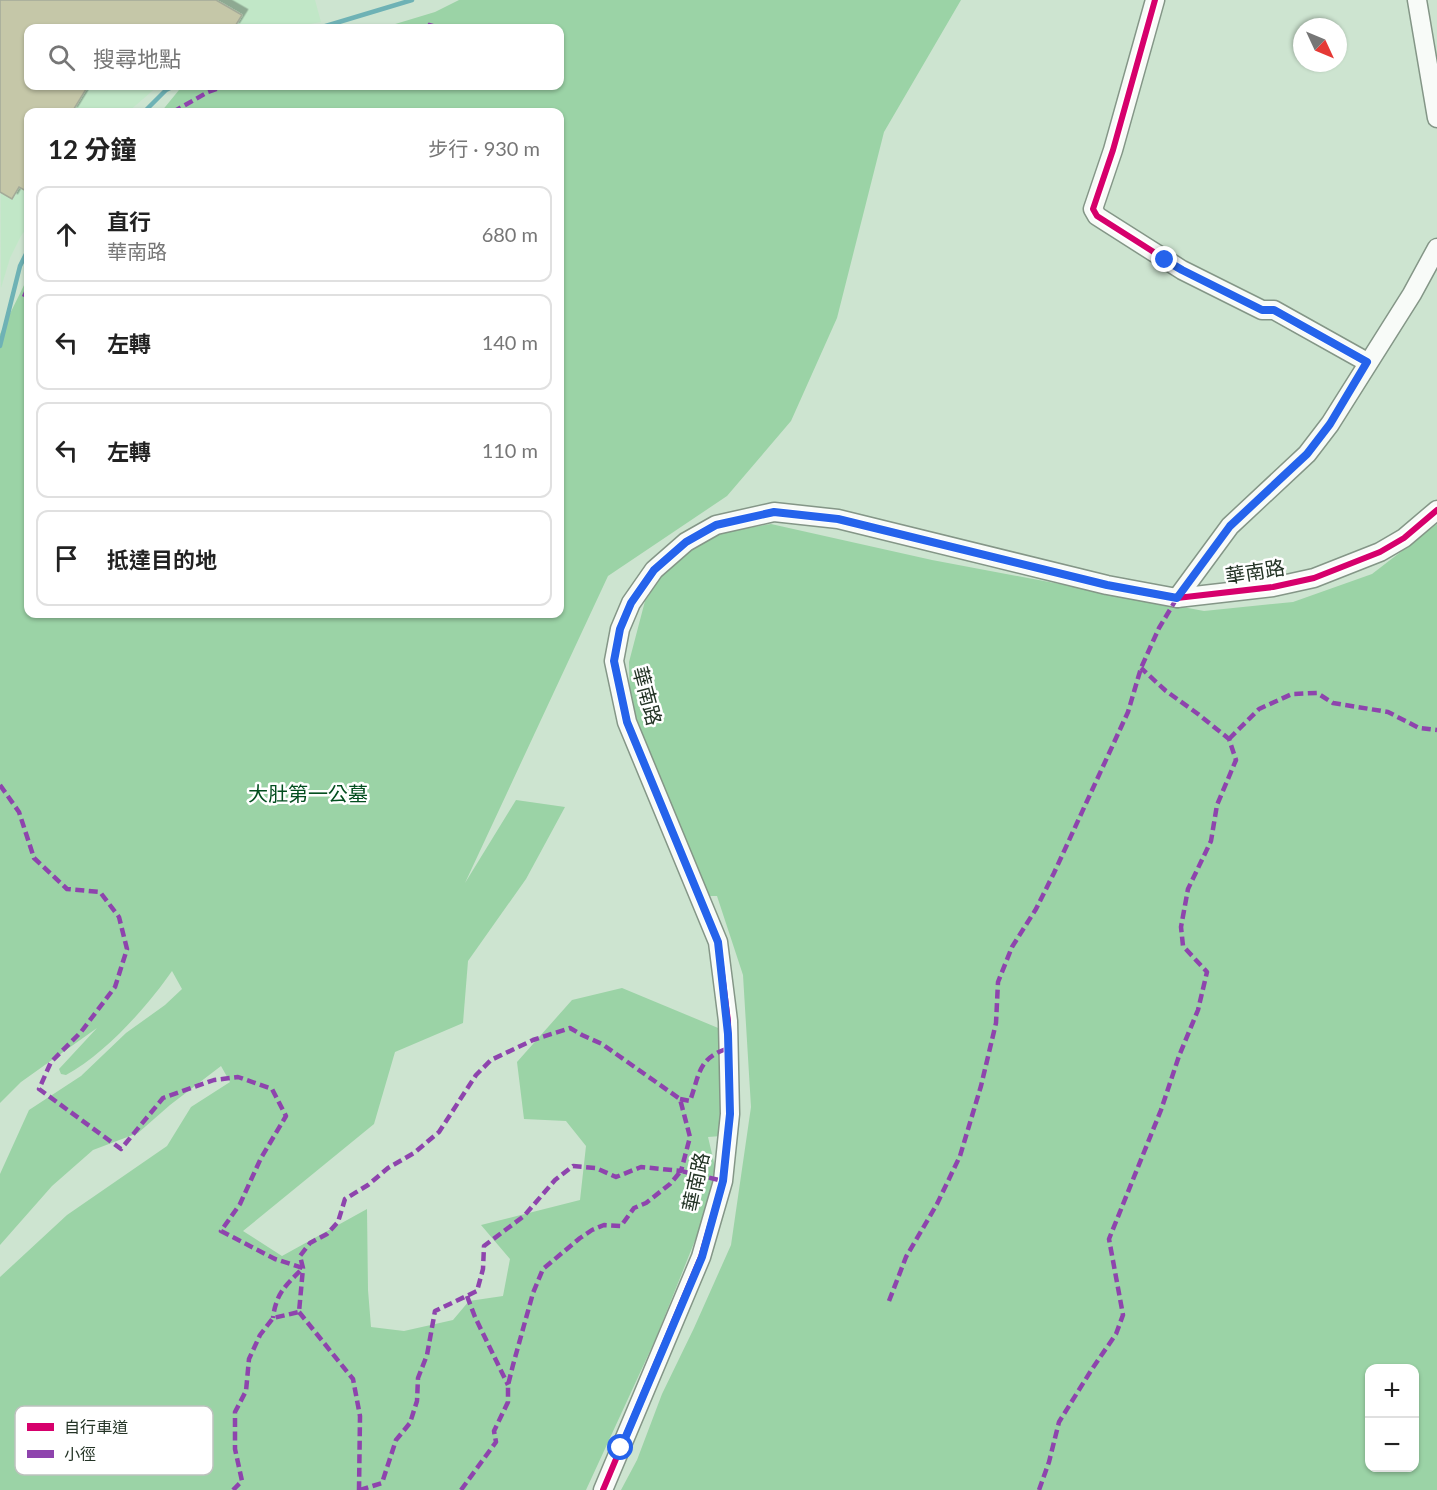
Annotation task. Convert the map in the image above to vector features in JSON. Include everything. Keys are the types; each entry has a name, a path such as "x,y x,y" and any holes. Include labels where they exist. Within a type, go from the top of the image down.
{"street":[{"path":"1155,0 1113,150 1092,209 1097,216 1182,270 1262,310 1274,310 1367,362"},
{"path":"1417,0 1437,118"},
{"path":"1177,598 1230,526 1307,454 1330,424 1412,294 1437,248"},
{"name":"華南路","path":"603,1490 702,1257 723,1181 730,1114 729,1039 718,942 627,722 614,661 620,629 631,603 654,570 686,542 716,525 774,512 838,519 1107,585 1177,598 1273,587 1314,578 1380,552 1404,538 1437,510"}],"shaded area":[{"path":"0,0 315,0 321,22 310,24 24,24 24,90 153,90 133,108 24,108 24,232 10,258 1,288"}],"green space":[{"name":"大肚第一公墓","path":"459,0 961,0 884,132 837,318 791,421 727,496 608,576 465,883 516,800 565,807 526,879 468,961 463,1023 395,1052 374,1124 243,1231 282,1256 367,1209 371,1327 404,1331 453,1320 469,1301 503,1296 510,1259 481,1225 580,1200 586,1146 566,1121 524,1119 517,1062 572,1000 622,988 723,1030 721,1136 708,1137 716,1171 700,1228 656,1338 586,1490 0,1490 0,1277 67,1215 167,1146 191,1107 230,1082 221,1066 138,1133 93,1150 52,1186 0,1245 0,1174 29,1110 81,1076 126,1033 165,1005 182,989 172,971 138,1014 96,1055 66,1075 61,1074 59,1069 97,1028 21,1082 0,1103 0,334 24,285 24,618 564,618 564,108 164,108 179,90 564,90 564,24 395,24 435,12"},
{"path":"771,524 932,560 1204,611 1293,602 1372,574 1437,524 1437,1490 621,1490 637,1460 662,1394 731,1245 751,1107 743,975 717,896 707,896 630,707 629,662 645,601 665,571 706,535"}],"building":[{"path":"0,0 216,0 242,15 236,24 24,24 24,90 86,90 74,108 24,108 24,190 19,187 12,199 0,192"}],"waterway":[{"path":"332,24 412,0"},
{"path":"148,108 166,90"},
{"path":"0,346 24,258"}],"marked path":[{"path":"180,108 214,90"},
{"path":"889,1301 906,1257 937,1204 960,1156 981,1086 996,1023 998,982 1012,947 1036,909 1054,873 1128,712 1141,668 1159,628 1177,598"},
{"path":"1039,1490 1059,1422 1116,1334 1123,1315 1109,1239 1198,1010 1207,972 1183,946 1181,927 1188,889 1211,841 1217,805 1236,760 1229,739 1166,691 1141,668"},
{"path":"1229,739 1259,709 1292,694 1317,693 1333,703 1388,712 1419,728 1437,730"},
{"path":"0,785 19,812 34,858 67,889 100,892 119,917 127,949 115,987 81,1032 51,1062 39,1089 121,1149 163,1098 214,1080 238,1077 272,1089 286,1116 261,1158 240,1204 221,1231 275,1259 303,1268 279,1296 273,1318"},
{"path":"233,1490 242,1481 235,1449 235,1412 246,1391 249,1359 260,1335 273,1318 299,1312 303,1268 300,1256 310,1243 327,1234 338,1222 345,1199 368,1185 388,1168 414,1153 439,1132 476,1075 491,1060 533,1040 570,1028 602,1044 680,1099 690,1137 681,1171 641,1167 616,1177 596,1168 573,1166 555,1180 524,1216 484,1246 483,1269 477,1291 435,1311 427,1355 418,1378 417,1401 410,1423 396,1440 382,1483 360,1490"},
{"path":"680,1099 690,1101 706,1062 729,1048"},
{"path":"461,1490 496,1442 494,1431 508,1402 508,1385 513,1365 533,1293 543,1269 592,1230 604,1225 621,1226 634,1208 646,1203 670,1184 681,1171 723,1181"},
{"path":"467,1296 508,1385"},
{"path":"299,1312 353,1379 360,1416 359,1490"}],"cycle path":[{"path":"1155,0 1113,150 1093,209 1097,216 1182,270 1262,310 1274,310 1367,362"},
{"path":"603,1490 701,1257 723,1181 730,1114 728,1021 718,942 627,722 614,661 620,629 631,603 654,570 686,542 716,525 774,512 838,519 1107,585 1177,598 1273,587 1314,578 1380,552 1404,538 1437,510"}],"route":[{"path":"621,1448 702,1257 723,1181 730,1114 728,1021 718,942 627,722 614,661 620,629 631,603 654,570 686,542 716,525 774,512 838,519 1107,585 1177,598 1230,526 1307,454 1330,424 1367,362 1274,310 1262,310 1165,260"}]}
